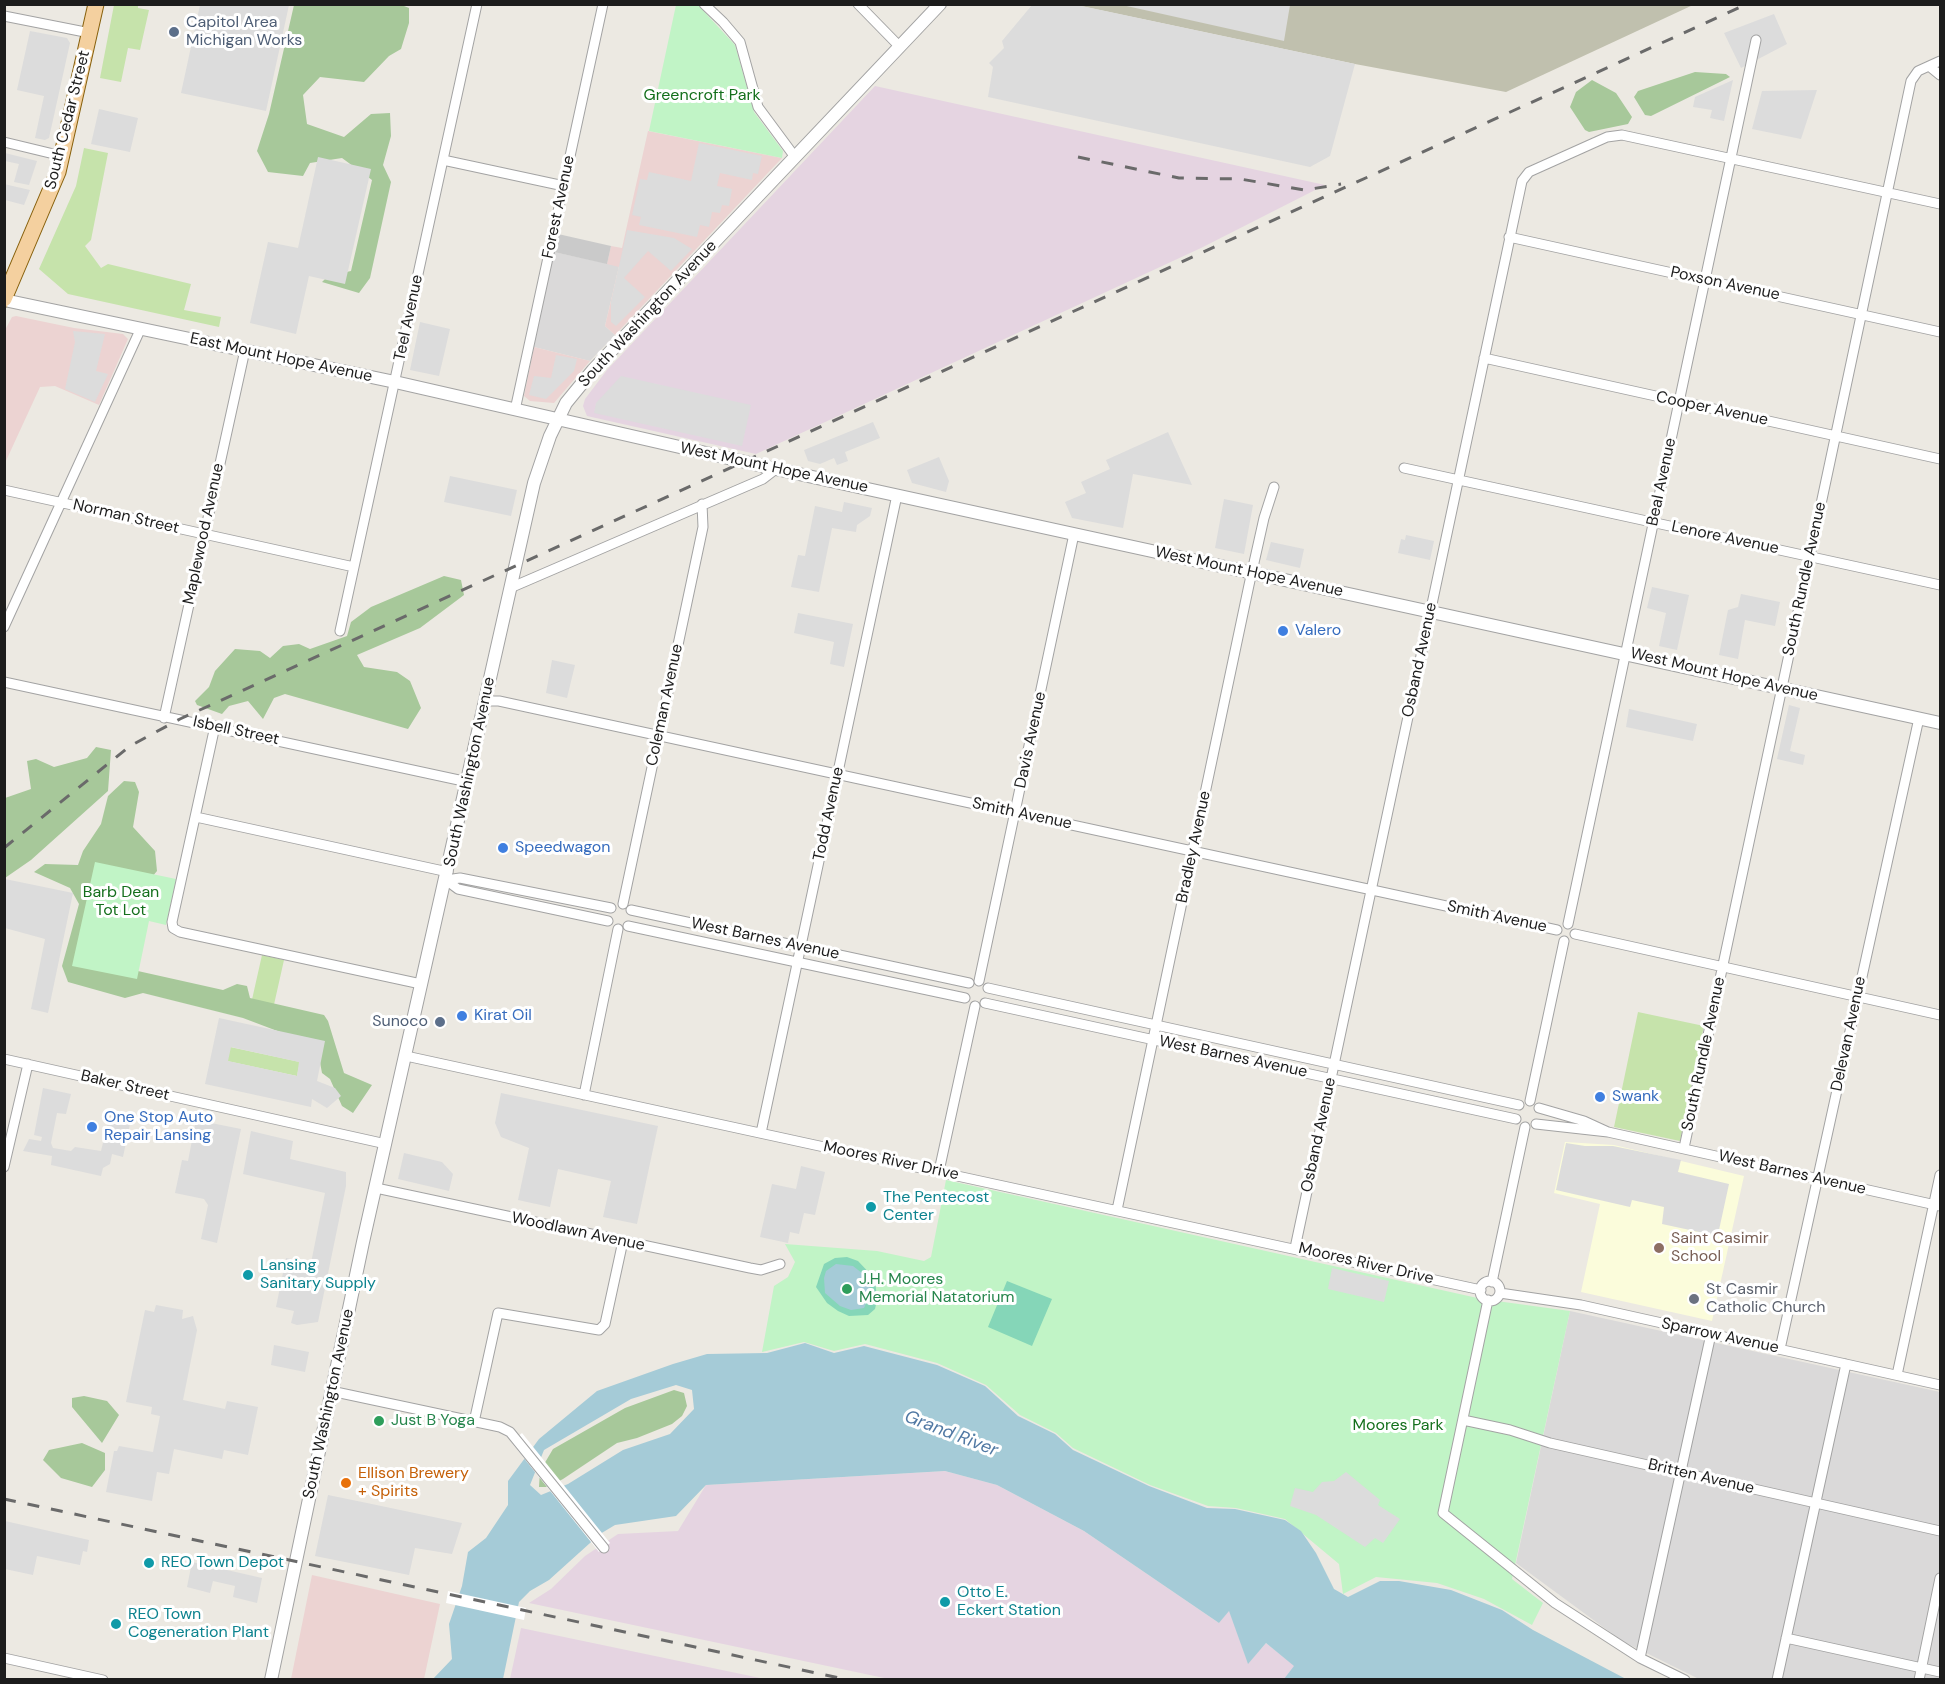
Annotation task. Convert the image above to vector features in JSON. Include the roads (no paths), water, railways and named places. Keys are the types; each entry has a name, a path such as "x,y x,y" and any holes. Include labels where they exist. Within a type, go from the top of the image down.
{"main road":[{"name":"South Cedar Street","path":"4,299 46,205 62,156 96,4"}],"street":[{"name":"Teel Avenue","path":"340,631 477,4"},
{"name":"Forest Avenue","path":"515,410 603,4"},
{"path":"704,4 740,42 758,107 795,158"},
{"path":"858,4 900,47"},
{"name":"South Washington Avenue","path":"271,1680 331,1391 510,588 534,483 557,420 568,400 594,370 940,4"},
{"path":"4,16 90,33"},
{"name":"Beal Avenue","path":"1568,924 1756,40"},
{"name":"South Rundle Avenue","path":"1684,1148 1911,81 1913,75 1941,61"},
{"path":"1929,66 1941,75"},
{"name":"Osband Avenue","path":"1295,1248 1509,237 1525,175 1607,136 1622,135 1731,159"},
{"path":"4,142 62,156"},
{"path":"1731,159 1941,204"},
{"path":"443,160 564,186"},
{"name":"Poxson Avenue","path":"1509,237 1941,332"},
{"name":"East Mount Hope Avenue","path":"4,299 395,382 557,420"},
{"path":"4,627 141,328"},
{"name":"Maplewood Avenue","path":"164,718 245,350"},
{"name":"Cooper Avenue","path":"1484,358 1941,459"},
{"name":"West Mount Hope Avenue","path":"557,420 1941,723"},
{"name":"Lenore Avenue","path":"1404,468 1941,585"},
{"path":"510,588 763,479 776,469"},
{"name":"Bradley Avenue","path":"1117,1209 1252,572 1268,501 1274,487"},
{"name":"Norman Street","path":"4,490 354,567"},
{"name":"Todd Avenue","path":"761,1133 897,495"},
{"name":"Coleman Avenue","path":"623,904 703,527 702,504"},
{"name":"Davis Avenue","path":"974,982 1015,813 1074,534"},
{"name":"Isbell Street","path":"4,682 468,782"},
{"name":"Smith Avenue","path":"486,701 499,701 659,735 1557,930"},
{"name":"Delevan Avenue","path":"1780,1349 1919,718"},
{"path":"215,726 173,928 180,932 421,984"},
{"path":"196,817 447,876 611,908 623,904 631,910 633,919 628,926 618,929"},
{"path":"447,876 458,889 608,921 618,929"},
{"path":"608,921 611,908"},
{"name":"West Barnes Avenue","path":"631,910 974,982"},
{"path":"1568,924 1574,929 1575,934 1570,940 1564,941 1558,936 1557,930 1560,926 1568,924"},
{"name":"West Barnes Avenue","path":"628,926 965,998"},
{"path":"584,1095 618,929"},
{"path":"1575,934 1941,1015"},
{"path":"1530,1101 1564,941"},
{"path":"974,982 988,988 989,998 985,1004 975,1006 965,998 965,990 974,982"},
{"name":"West Barnes Avenue","path":"988,988 1519,1105"},
{"name":"West Barnes Avenue","path":"985,1004 1516,1119"},
{"path":"939,1171 975,1006"},
{"name":"Moores River Drive","path":"406,1056 1481,1290"},
{"name":"Baker Street","path":"4,1059 386,1144"},
{"path":"4,1167 28,1064"},
{"path":"1525,1127 1516,1119 1515,1112 1519,1105 1530,1101"},
{"path":"1525,1127 1536,1124 1540,1118 1539,1108 1530,1101"},
{"name":"West Barnes Avenue","path":"1539,1108 1584,1121 1608,1132"},
{"name":"West Barnes Avenue","path":"1536,1124 1608,1132 1937,1205"},
{"path":"1492,1282 1525,1127"},
{"path":"1897,1375 1937,1205 1941,1175"},
{"name":"Woodlawn Avenue","path":"376,1188 750,1268 761,1270 780,1264"},
{"path":"474,1422 498,1313 599,1330 605,1324 622,1241"},
{"path":"1492,1282 1497,1284 1500,1293 1497,1298 1488,1300 1481,1295 1481,1290 1483,1284 1492,1282"},
{"name":"Sparrow Avenue","path":"1500,1293 1581,1305 1941,1385"},
{"path":"1488,1300 1443,1513 1555,1603 1640,1658 1685,1680"},
{"path":"1640,1658 1711,1334"},
{"path":"1777,1680 1846,1364"},
{"path":"331,1391 500,1427 516,1438 604,1548"},
{"name":"Britten Avenue","path":"1463,1420 1510,1430 1550,1443 1941,1531"},
{"path":"1918,1680 1941,1578"},
{"path":"1786,1638 1941,1672"},
{"path":"4,1658 81,1677 103,1680"}],"water":[{"name":"J.H. Moores Memorial Natatorium","path":"836,1264 853,1266 867,1277 871,1293 864,1308 851,1310 840,1306 825,1293 826,1271"},
{"name":"Grand River","path":"805,1343 834,1353 864,1346 937,1365 985,1386 1018,1416 1055,1434 1073,1450 1149,1486 1207,1508 1235,1509 1285,1520 1301,1531 1316,1553 1334,1589 1348,1597 1380,1581 1399,1581 1451,1590 1502,1610 1533,1630 1626,1679 1284,1679 1294,1666 1266,1643 1248,1664 1229,1611 1219,1623 1084,1531 997,1485 945,1471 706,1485 676,1516 615,1525 600,1534 549,1580 530,1591 519,1602 503,1679 432,1680 452,1659 449,1624 462,1586 468,1552 486,1538 508,1505 508,1481 539,1439 597,1391 707,1354 767,1353","holes":["676,1385 692,1390 694,1409 670,1434 623,1450 568,1484 541,1495 530,1485 544,1450 631,1399"]}],"railway":[{"path":"4,848 130,746 180,719 1747,4"},
{"path":"1078,157 1179,178 1240,179 1305,190 1341,184"},
{"path":"4,1499 849,1680"}],"place":[{"name":"Capitol Area Michigan Works","path":"174,32"},
{"name":"Valero","path":"1283,631"},
{"name":"Speedwagon","path":"503,848"},
{"name":"Kirat Oil","path":"462,1016"},
{"name":"Sunoco","path":"440,1022"},
{"name":"Swank","path":"1600,1097"},
{"name":"One Stop Auto Repair Lansing","path":"92,1127"},
{"name":"The Pentecost Center","path":"871,1207"},
{"name":"Saint Casimir School","path":"1659,1248"},
{"name":"Lansing Sanitary Supply","path":"248,1275"},
{"name":"J.H. Moores Memorial Natatorium","path":"847,1289"},
{"name":"St Casmir Catholic Church","path":"1694,1299"},
{"name":"Just B Yoga","path":"379,1421"},
{"name":"Ellison Brewery + Spirits","path":"346,1483"},
{"name":"REO Town Depot","path":"149,1563"},
{"name":"Otto E. Eckert Station","path":"945,1602"},
{"name":"REO Town Cogeneration Plant","path":"116,1624"}],"park label":[{"name":"Greencroft Park","path":"702,96"},
{"name":"Barb Dean Tot Lot","path":"121,902"},
{"name":"Moores Park","path":"1398,1426"}]}
